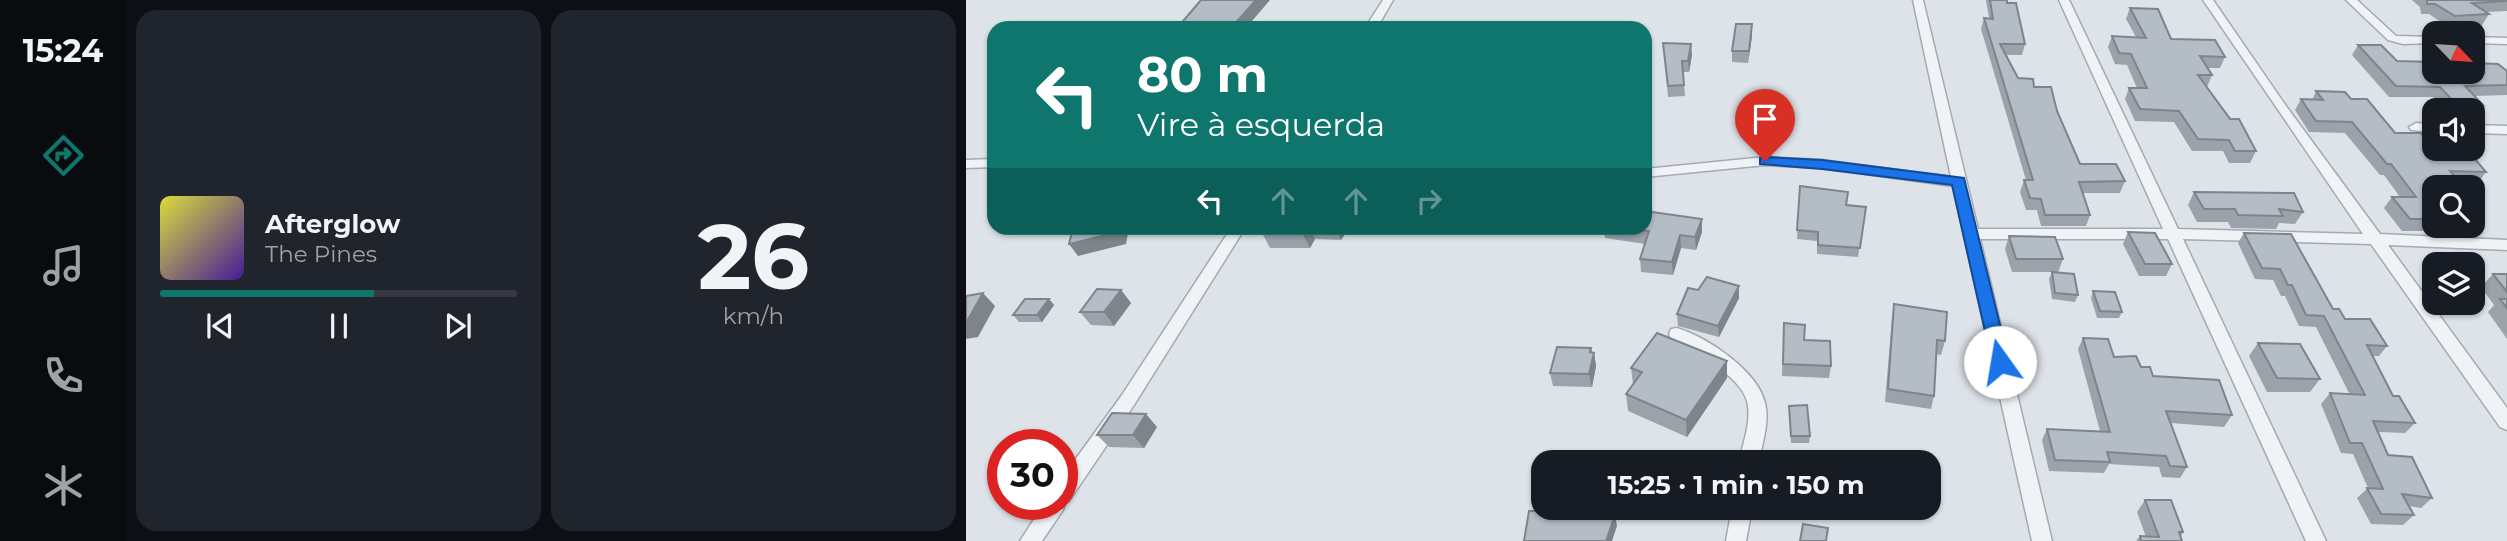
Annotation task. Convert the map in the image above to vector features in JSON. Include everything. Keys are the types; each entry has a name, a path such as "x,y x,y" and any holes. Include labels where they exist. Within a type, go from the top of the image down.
{"street":[{"path":"1375,21 1388,0"},
{"path":"1918,0 2042,541"},
{"path":"2064,0 2316,541"},
{"path":"2208,0 2254,70 2375,239 2501,405 2507,422"},
{"path":"2351,0 2392,38 2403,41 2422,40"},
{"path":"2485,40 2507,41"},
{"path":"2416,127 2422,127"},
{"path":"2485,129 2507,130"},
{"path":"1652,172 1765,161 1822,164 1959,182"},
{"path":"966,164 987,163"},
{"path":"1971,234 2171,233 2507,245"},
{"path":"1078,472 1128,400 1234,235"},
{"path":"1677,334 1711,354 1749,387 1755,399 1757,414 1751,450"},
{"path":"1030,541 1045,520"},
{"path":"1736,541 1740,520"}],"building":[{"path":"1201,0 1256,0 1237,21 1183,21"},
{"path":"1990,0 2016,3 2025,44 2000,44 2018,78 2033,79 2034,87 2051,87 2057,111 2080,164 2116,164 2125,181 2079,182 2090,215 2045,215 2041,199 2030,198 2024,180 2033,180 1984,18 1993,19"},
{"path":"2427,0 2507,1 2472,3 2489,14 2455,16 2435,4 2427,4"},
{"path":"2130,8 2158,9 2171,39 2215,40 2225,57 2200,56 2212,75 2198,75 2230,119 2239,119 2256,151 2235,151 2229,140 2198,139 2179,111 2140,109 2129,88 2147,88 2131,54 2119,53 2112,36 2146,38"},
{"path":"1736,24 1752,24 1749,51 1732,51"},
{"path":"1663,43 1691,44 1688,61 1682,61 1684,85 1668,86"},
{"path":"2358,45 2381,45 2397,61 2422,62 2422,84 2485,84 2485,63 2498,64 2507,71 2507,85 2465,86 2476,98 2450,98 2440,87 2396,86"},
{"path":"2316,91 2345,92 2351,99 2367,99 2395,133 2422,134 2422,161 2477,161 2486,172 2450,171 2454,175 2422,175 2422,219 2410,219 2392,197 2416,197 2391,164 2387,164 2352,122 2316,121 2301,99 2323,100"},
{"path":"1800,186 1848,192 1846,205 1866,207 1860,248 1818,245 1818,232 1797,230"},
{"path":"2194,192 2294,193 2303,212 2279,209 2283,216 2238,215 2235,209 2204,209"},
{"path":"1652,212 1702,219 1695,237 1680,235 1672,262 1640,259 1648,235 1652,235"},
{"path":"2128,232 2155,233 2172,264 2145,264"},
{"path":"2244,233 2291,234 2333,309 2339,309 2345,319 2370,319 2387,346 2367,345 2393,396 2399,396 2415,423 2373,421 2388,455 2412,457 2432,498 2402,494 2414,515 2381,514 2367,488 2383,489 2362,443 2350,443 2330,393 2365,395 2324,316 2306,315 2292,285 2288,285 2280,269 2262,268"},
{"path":"1071,235 1106,235 1069,244"},
{"path":"2009,236 2055,237 2063,259 2016,259"},
{"path":"2052,272 2074,274 2078,295 2055,293"},
{"path":"2493,274 2507,274 2507,292"},
{"path":"1707,277 1739,286 1718,326 1677,314 1688,288 1698,290"},
{"path":"1097,289 1121,290 1104,312 1080,312"},
{"path":"2093,291 2115,292 2122,312 2100,311"},
{"path":"983,293 966,323 966,296"},
{"path":"1025,299 1049,299 1037,315 1013,315"},
{"path":"2500,299 2507,299 2507,308"},
{"path":"1894,304 1947,312 1945,341 1937,340 1934,396 1888,389"},
{"path":"1784,323 1805,325 1804,340 1830,341 1831,366 1783,364"},
{"path":"1657,333 1727,361 1686,420 1626,394 1642,372 1631,368"},
{"path":"2083,338 2108,339 2114,357 2136,356 2141,367 2150,367 2153,376 2219,380 2232,415 2166,411 2187,467 2170,466 2166,456 2107,452 2110,462 2055,460 2047,429 2110,432"},
{"path":"2258,343 2300,344 2320,379 2277,378"},
{"path":"1557,347 1591,348 1590,352 1594,353 1589,374 1550,373"},
{"path":"1807,405 1810,436 1791,436 1789,406"},
{"path":"1112,413 1146,414 1133,435 1097,435"},
{"path":"2145,500 2171,500 2183,532 2179,532 2182,541 2141,541 2140,536 2159,537"},
{"path":"1529,511 1531,520 1613,520 1606,541 1524,541"},
{"path":"1803,524 1828,528 1826,541 1800,541"}],"route":[{"path":"1765,161 1822,164 1959,182 2000,362"}]}
